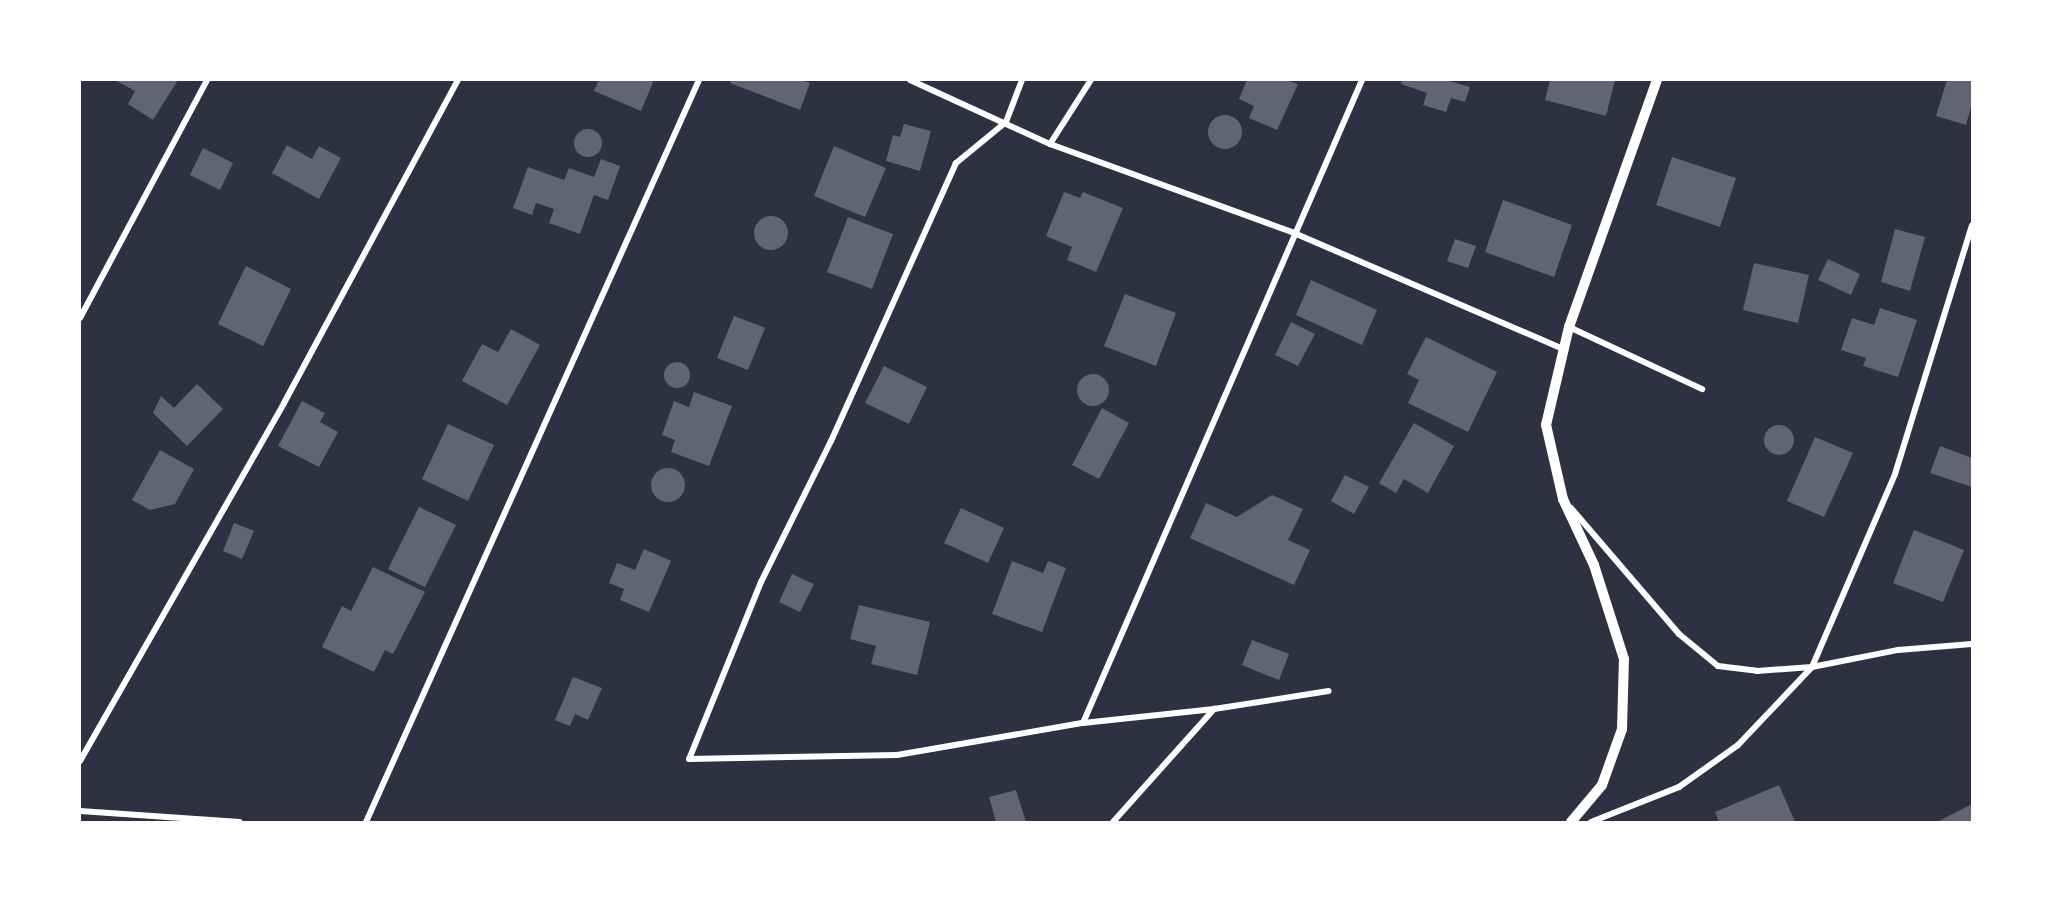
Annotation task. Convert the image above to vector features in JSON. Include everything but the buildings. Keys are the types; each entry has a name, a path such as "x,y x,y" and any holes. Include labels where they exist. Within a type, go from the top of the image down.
{"street":[{"path":"80,318 207,80"},
{"path":"80,761 284,403 458,80"},
{"path":"366,822 699,80"},
{"path":"909,80 1006,122 1050,144 1294,233 1563,349"},
{"path":"1022,80 1006,122 956,163 831,441 761,582 689,759 897,756 1083,723 1214,710 1329,691"},
{"path":"1050,144 1091,80"},
{"path":"1083,723 1362,80"},
{"path":"1571,822 1602,785 1622,729 1624,659 1594,565 1563,499 1546,425 1569,327 1657,80"},
{"path":"1591,822 1679,787 1738,745 1812,667 1895,474 1972,226"},
{"path":"1569,327 1702,389"},
{"path":"1563,499 1679,634 1718,666 1757,671 1812,667 1898,650 1972,644"},
{"path":"1113,822 1214,710"},
{"path":"80,811 240,822"}]}
